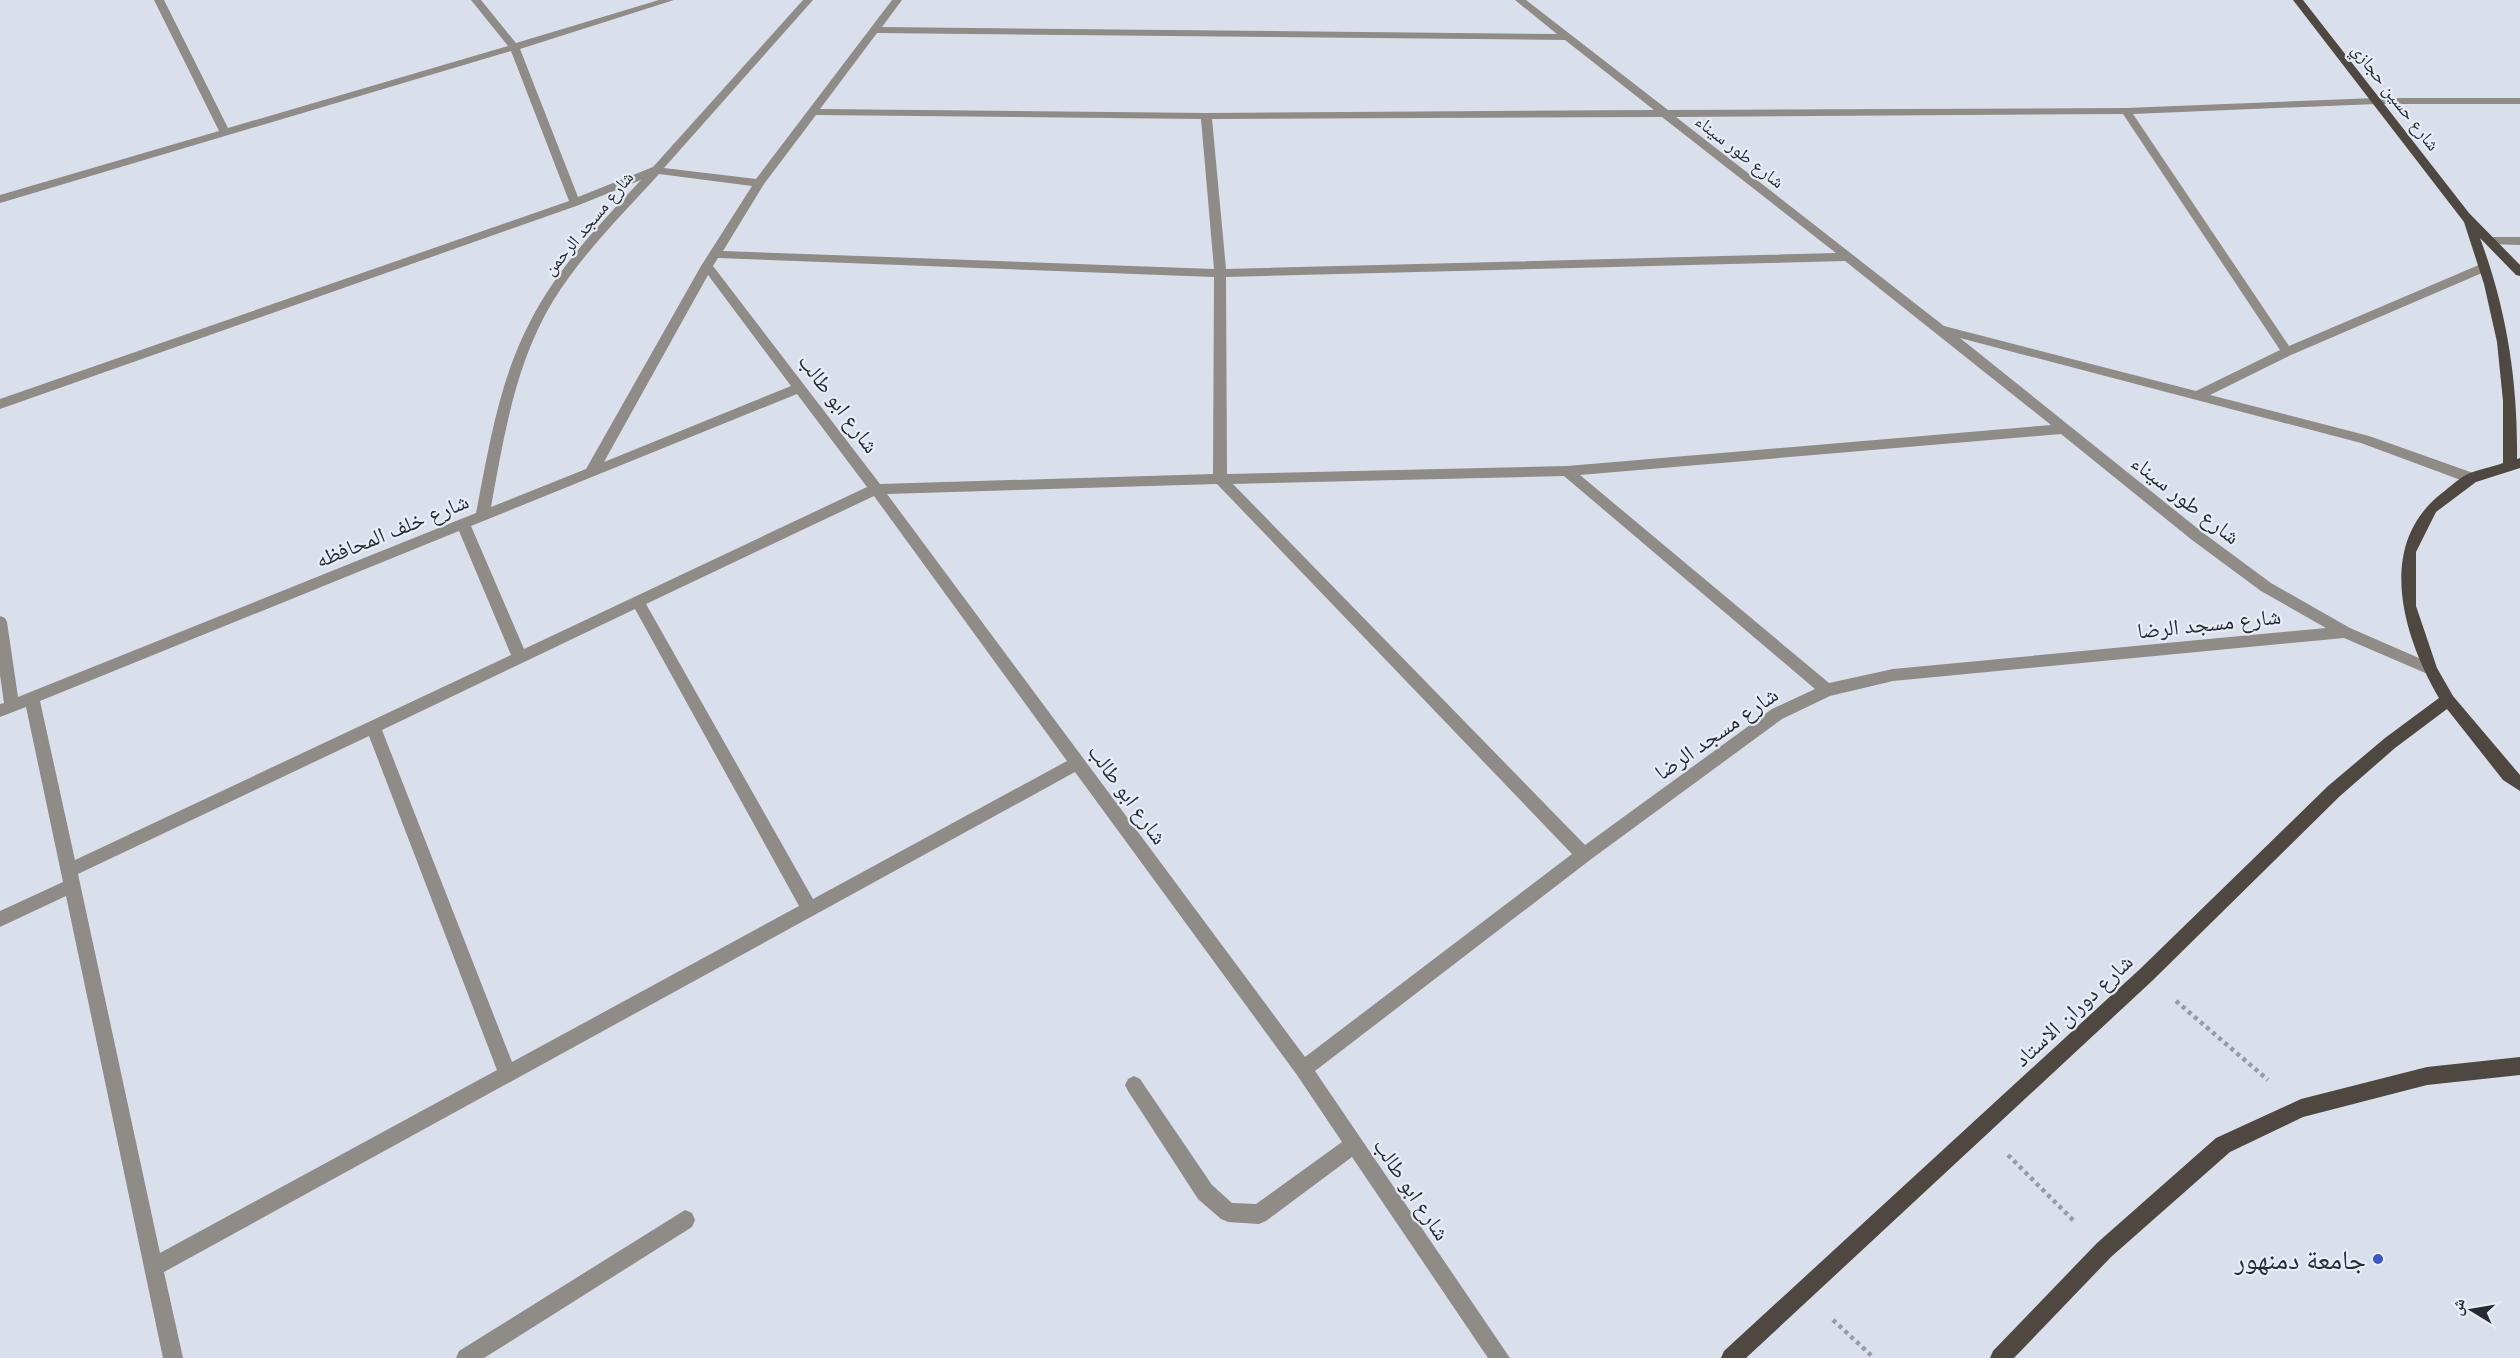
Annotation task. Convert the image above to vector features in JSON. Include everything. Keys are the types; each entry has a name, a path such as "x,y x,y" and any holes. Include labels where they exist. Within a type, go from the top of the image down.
{"main road":[{"name":"شارع حسين حجازي","path":"2298,0 2465,216 2520,272"},
{"name":"شارع حسين حجازي","path":"2465,216 2486,267 2499,314 2507,362 2515,463"},
{"path":"2515,463 2471,478 2431,509 2409,552 2409,606 2430,669 2448,700 2509,775 2520,783"},
{"name":"شارع دوران الاستاد","path":"1731,1358 2146,975 2334,791 2390,743 2448,700"},
{"path":"2000,1358 2104,1250 2223,1145 2301,1108 2427,1076 2520,1066"}],"street":[{"path":"159,0 225,132"},
{"path":"476,0 514,47 575,203"},
{"path":"0,199 669,0"},
{"name":"شارع مسجد الرحمن","path":"482,516 501,420 517,367 536,320 566,273 808,0"},
{"path":"591,472 710,260 759,183 897,0"},
{"name":"شارع طور سيناء","path":"1520,0 1939,328 2196,536 2266,587 2345,632 2430,669"},
{"path":"875,30 1566,38"},
{"path":"812,112 1206,116 1663,114 2126,111 2376,101 2520,101"},
{"path":"2126,111 2287,352"},
{"path":"1206,116 1220,273 1220,479 1584,855"},
{"path":"0,404 575,203 656,170 759,183"},
{"path":"2490,241 2520,241"},
{"path":"710,260 1220,273 1846,257"},
{"name":"شارع ابو طالب","path":"710,260 799,388 876,489 1303,1069 1500,1358"},
{"path":"2196,396 2287,352 2486,267"},
{"name":"شارع طور سيناء","path":"1939,328 2364,440 2471,478"},
{"name":"شارع خلف المحافظه","path":"6,709 799,388"},
{"path":"0,919 70,878 373,727 876,489 1567,471 2063,429"},
{"path":"1567,471 1827,690"},
{"path":"463,524 520,658"},
{"path":"638,602 810,909"},
{"path":"0,622 6,709"},
{"name":"شارع مسجد الرضا","path":"1303,1069 1584,855 1777,714 1827,690 1893,675 2345,632"},
{"path":"32,698 173,1358"},
{"path":"373,727 508,1074"},
{"path":"154,1268 1077,763"},
{"path":"1134,1084 1205,1192 1228,1212 1259,1214 1354,1144"},
{"path":"466,1358 685,1220"}],"path":[{"path":"2146,975 2301,1108"},
{"path":"1981,1128 2104,1250"},
{"path":"1803,1292 1874,1358"}],"place":[{"name":"جامعة دمنهور","path":"2378,1259"}]}
